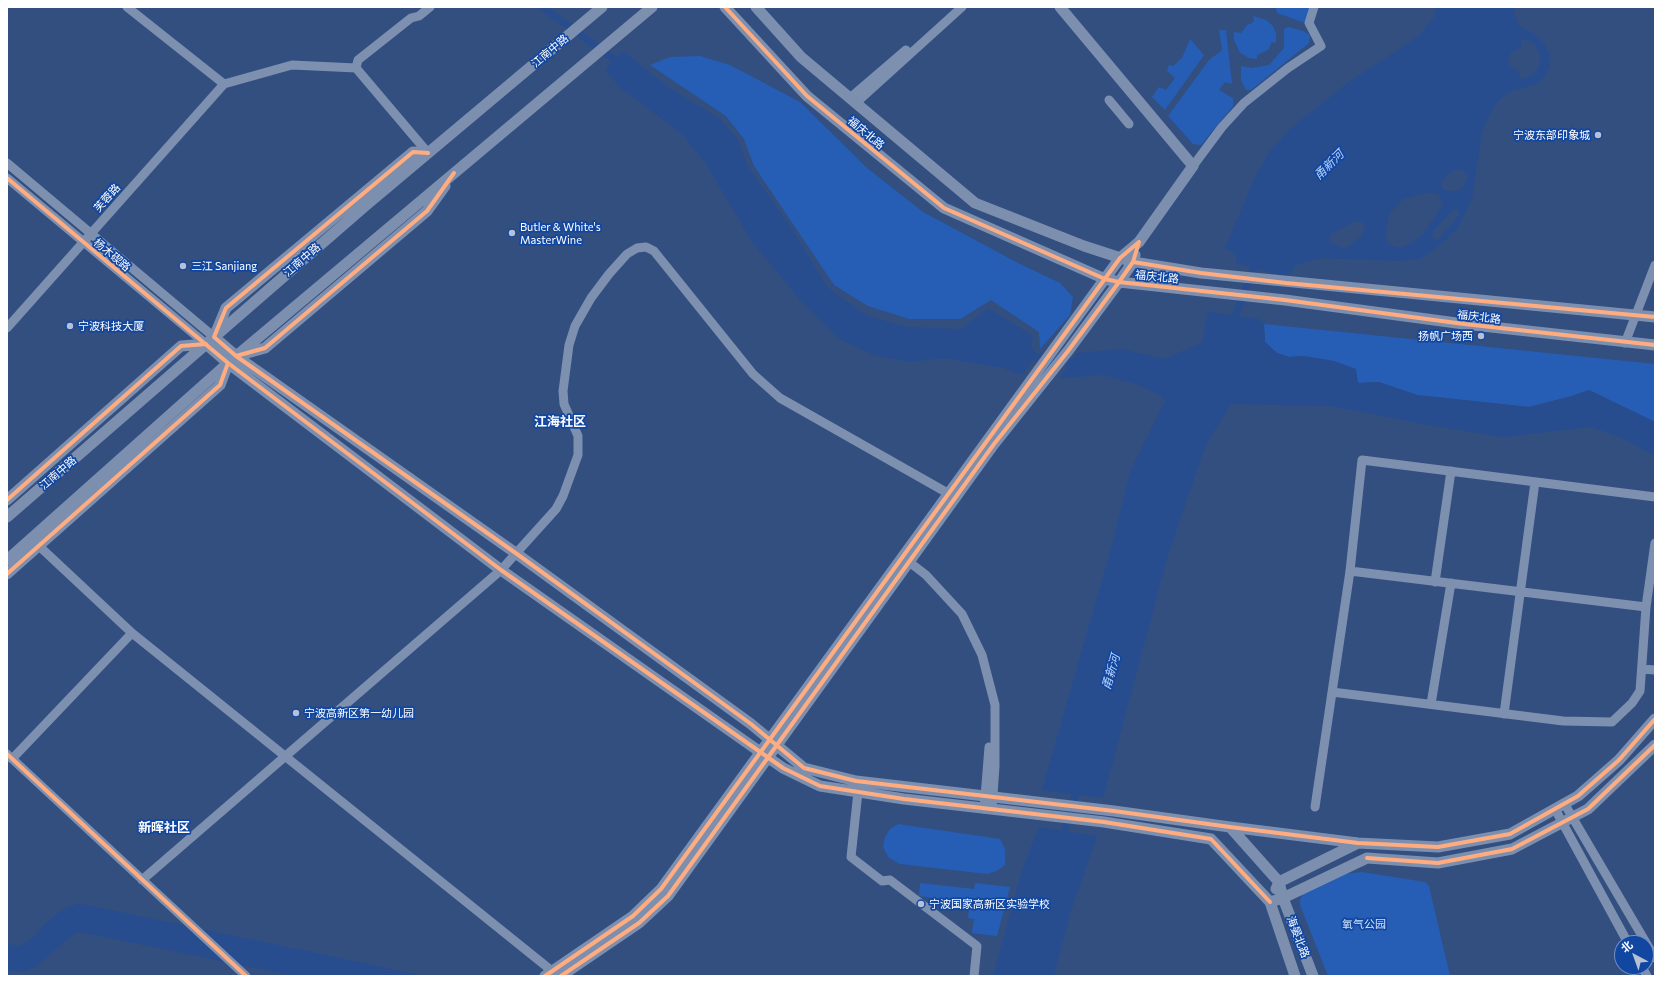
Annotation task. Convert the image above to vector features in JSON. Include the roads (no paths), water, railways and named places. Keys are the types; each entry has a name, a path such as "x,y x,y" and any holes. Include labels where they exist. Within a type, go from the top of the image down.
{"main road":[{"path":"7,560 232,360 652,7"},
{"name":"福庆北路","path":"725,7 807,96 944,208 1105,279 1119,282 1285,300 1464,324 1625,343 1655,345"},
{"name":"福庆北路","path":"756,7 801,57 975,203 1120,258 1133,262 1200,273 1286,283 1655,317"},
{"path":"554,975 633,916 661,889 765,755 951,497 1120,258 1139,242 1193,166 1060,7"},
{"name":"江南中路","path":"7,517 428,153 598,10"},
{"path":"951,497 1050,374 1119,282 1133,262 1139,242"},
{"path":"7,500 181,346 210,341 232,360 501,570 783,768 820,786 904,799 1104,822 1211,839 1270,902"},
{"path":"7,574 220,385 232,360"},
{"path":"232,360 517,554 774,742 804,768 856,781 1108,810 1230,827 1358,842 1438,847 1510,834 1578,796 1619,760 1655,719"},
{"path":"1270,902 1283,898 1367,858 1438,863 1512,849 1588,809 1655,745"},
{"path":"1230,827 1279,882"},
{"path":"1270,902 1279,882 1358,842"},
{"name":"海晏北路","path":"1279,882 1283,898 1313,976"},
{"name":"海晏北路","path":"1270,902 1295,976"}],"street":[{"path":"127,7 224,84 292,65 356,68 428,153"},
{"path":"356,68 358,60 410,18 419,16 430,7"},
{"path":"853,101 955,7"},
{"path":"853,101 962,7"},
{"path":"1193,166 1222,127 1244,103 1288,68 1321,46 1309,23 1314,7"},
{"name":"芙蓉路","path":"7,328 224,84"},
{"path":"1109,100 1129,124"},
{"name":"杨木碶路","path":"7,163 90,234 210,341"},
{"name":"杨木碶路","path":"7,178 83,242 210,341"},
{"path":"142,880 501,570 556,509 564,496 578,455 578,436 564,404 563,391 569,345 576,326 591,298 609,274 627,254 637,248 646,248 654,251 749,369 780,398 951,497"},
{"path":"1625,343 1655,265"},
{"path":"1315,807 1350,571 1362,460 1655,497"},
{"path":"1435,582 1451,471"},
{"path":"1504,714 1535,482"},
{"path":"1332,692 1563,721 1612,722 1632,703 1640,690 1646,607 1655,543"},
{"path":"39,546 132,633 554,975"},
{"path":"905,561 929,583 960,620 979,662 989,705 990,742 988,809"},
{"path":"1350,571 1646,607"},
{"path":"1431,704 1450,584"},
{"path":"132,633 10,757 246,976"},
{"path":"1642,669 1655,670"},
{"path":"858,792 851,857 882,881 890,880 977,946 974,976"},
{"path":"1560,806 1572,817 1655,958"},
{"path":"1560,806 1562,823 1624,935"}],"water":[{"path":"1435,7 1513,7 1520,27 1533,33 1543,42 1549,53 1550,65 1546,75 1537,84 1512,91 1504,96 1497,102 1490,114 1482,132 1472,199 1458,228 1441,244 1420,259 1397,261 1321,258 1296,265 1287,277 1236,263 1236,255 1225,248 1255,177 1270,151 1290,129 1349,82 1419,36 1434,17","holes":["1521,39 1531,41 1540,54 1541,60 1537,71 1527,78 1521,79 1518,71 1511,67 1508,62 1511,52 1521,48","1461,169 1468,176 1464,186 1456,192 1444,190 1442,187 1442,181 1452,171","1429,192 1438,194 1443,204 1422,235 1401,248 1392,246 1386,240 1386,233 1389,214 1403,199","1453,210 1457,210 1460,213 1438,240 1432,238 1433,231","1361,221 1365,226 1362,236 1348,247 1341,248 1334,245 1329,240 1330,234 1354,222"]},
{"path":"623,51 668,87 720,119 737,138 747,165 792,229 828,288 866,315 906,327 961,329 988,308 1033,336 1031,346 1037,354 1022,375 1003,368 943,358 909,362 874,355 839,339 803,303 753,243 705,162 682,134 621,88 605,70"},
{"path":"1208,312 1259,319 1264,324 1265,342 1277,353 1289,357 1303,356 1334,361 1356,369 1358,383 1379,382 1417,395 1529,407 1589,390 1655,422 1655,456 1620,437 1591,427 1503,437 1429,425 1331,406 1231,404 1206,444 1168,555 1103,798 1042,790 1110,552 1130,472 1165,401 1160,395 1135,384 1104,375 1060,378 1077,353 1121,349 1164,359 1202,343"},
{"path":"1039,827 1097,836 1070,914 1054,976 993,976 1022,870"},
{"path":"77,904 425,976 294,976 80,932 75,933 34,968 22,972 7,971 7,944 20,946 34,937 44,925 63,909"}],"waterway":[{"path":"542,7 622,65"},
{"name":"甬新河","path":"1232,325 1257,260"},
{"path":"1025,355 1080,364"},
{"name":"甬新河","path":"1062,839 1078,786"}],"place":[{"name":"宁波东部印象城","path":"1598,135"},
{"name":"Butler & White's MasterWine","path":"512,233"},
{"name":"三江 Sanjiang","path":"183,266"},
{"name":"宁波科技大厦","path":"70,326"},
{"name":"扬帆广场西","path":"1481,336"},
{"name":"宁波高新区第一幼儿园","path":"296,713"},
{"name":"宁波国家高新区实验学校","path":"921,904"}],"district":[{"name":"江海社区","path":"560,422"},
{"name":"新晖社区","path":"164,828"}],"park label":[{"name":"氧气公园","path":"1364,924"}]}
